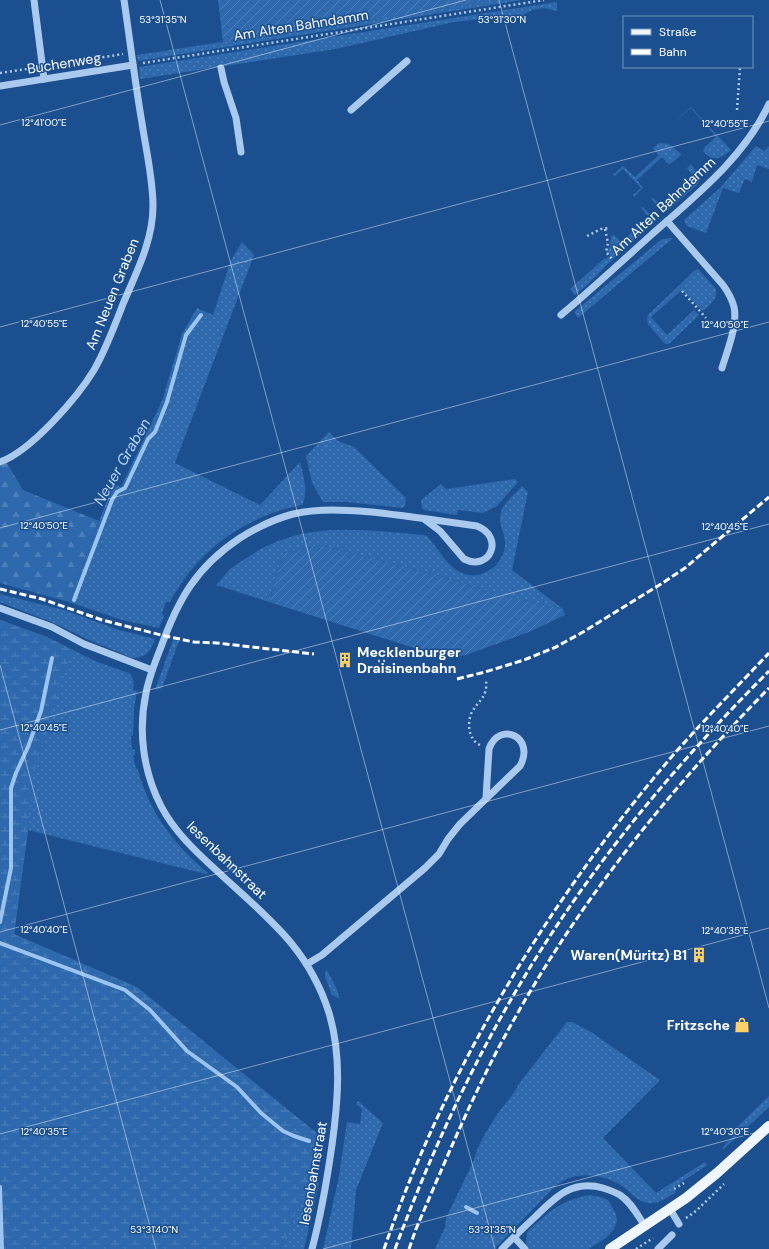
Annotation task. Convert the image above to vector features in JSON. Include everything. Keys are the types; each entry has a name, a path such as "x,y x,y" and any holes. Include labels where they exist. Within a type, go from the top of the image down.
{"main road":[{"path":"610,1249 686,1198 717,1173 769,1126"}],"street":[{"path":"34,0 44,79"},
{"name":"Am Neuen Graben","path":"0,462 18,453 37,437 66,408 94,370 114,326 144,252 153,217 152,185 124,0"},
{"path":"351,110 407,62"},
{"name":"Buchenweg","path":"0,86 133,65"},
{"path":"221,68 236,118 241,152"},
{"name":"Am Alten Bahndamm","path":"561,315 667,221 736,155 761,121 769,104"},
{"path":"667,221 723,285 730,296 734,308 735,321 722,368"},
{"name":"Iesenbahnstraat","path":"312,1249 328,1175 336,1116 338,1074 336,1045 330,1015 319,986 307,964 291,942 279,928 184,840 162,808 148,775 142,742 143,710 146,690 174,612 192,582 227,546 248,533 268,522 292,514 320,510 350,510 412,516 477,526 489,533 492,549 487,557 479,562 468,561 464,559 440,531 424,519"},
{"path":"0,608 52,627 84,644 152,670"},
{"path":"307,964 322,955 426,868 439,854 448,839 460,824 520,766 524,759 525,753 524,747 516,736 511,734 503,734 496,737 491,742 489,749 486,798"},
{"path":"502,1249 560,1194 572,1188 584,1186 595,1186 620,1195 628,1202 645,1226"},
{"path":"670,1209 679,1224"},
{"path":"658,1249 672,1236"},
{"path":"514,1237 525,1249"}],"path":[{"name":"Am Alten Bahndamm","path":"133,65 544,0"},
{"path":"0,73 131,52"},
{"path":"737,110 740,68"},
{"path":"605,228 608,243 606,252 617,265"},
{"path":"587,236 601,229 609,228"},
{"path":"682,291 706,318"},
{"path":"378,661 387,662"},
{"path":"476,743 472,737 469,722 471,714 482,700 487,688 486,681"},
{"path":"674,1189 678,1187"}],"green space":[{"path":"218,0 496,0 223,42"},
{"path":"496,0 522,0 138,61 137,55"},
{"path":"557,2 557,11 543,8 532,10 519,17 499,17 454,22 336,49 140,79 139,67"},
{"path":"691,107 731,150 717,158 710,157 703,151 705,147 716,137 691,108 675,121"},
{"path":"659,143 669,144 681,155 669,165 662,157 637,180 643,188 634,197 633,195 641,188 623,169 615,176 613,175 623,166 635,177 659,155 653,148"},
{"path":"756,146 765,151 769,146 769,169 757,165 752,182 745,179 739,193 723,188 706,233 687,226 684,220 721,187"},
{"path":"691,164 698,174 699,183 667,211 663,212 651,199 653,198 661,206 694,177 687,168"},
{"path":"643,207 652,217 652,224 613,259 607,252 610,247 611,236 614,235 621,242 649,217 641,208"},
{"path":"673,238 578,318 574,312 662,239"},
{"path":"242,242 254,255 175,463 260,505 300,462 305,489 302,505 284,509 251,522 235,531 206,554 183,581 170,602 166,602 162,613 164,616 159,628 122,620 69,602 113,484 121,487 162,401 182,334 197,308 213,315 231,260"},
{"path":"608,257 612,260 575,295 570,289"},
{"path":"698,269 716,289 715,299 703,311 682,290 651,317 667,335 694,310 699,315 669,344 665,344 648,324 648,315 694,271"},
{"path":"329,432 338,441 354,447 406,498 405,506 402,508 347,502 323,502 312,483 306,456"},
{"path":"7,463 23,490 99,521 69,602 0,583 0,465"},
{"path":"515,479 518,482 497,506 483,513 458,510 457,515 424,510 422,508 421,500 441,484 446,489"},
{"path":"522,486 528,492 512,570 563,609 497,594 444,577 321,545 283,553 269,602 216,585 228,571 241,561 266,546 288,538 332,530 377,531 424,535 427,536 446,560 458,571 466,574 481,574 495,566 500,560 505,545 505,540 500,514 506,503"},
{"path":"321,545 444,577 497,594 563,609 565,615 529,632 466,655 455,657 424,651 269,602 283,553"},
{"path":"0,594 64,610 119,630 155,639 148,653 132,658 54,623 0,602"},
{"path":"0,620 47,637 95,661 131,675 134,685 133,690 137,691 134,708 133,735 131,736 132,749 135,750 135,755 133,756 143,786 164,827 195,862 208,873 206,874 28,830 14,934"},
{"path":"0,620 47,637 72,650 32,777 28,830 14,934 137,987 318,1134 314,1171 280,1249 0,1249"},
{"path":"173,640 179,641 162,688 155,690"},
{"path":"326,969 335,985 340,999 332,995 325,977"},
{"path":"567,1022 572,1022 591,1032 660,1080 603,1138 656,1193 705,1162 707,1165 673,1188 676,1192 654,1203 643,1202 619,1184 605,1178 582,1175 567,1179 555,1187 494,1249 435,1249 445,1227 446,1218 487,1131 518,1085"},
{"path":"769,1096 769,1107 724,1149 722,1148 733,1136 731,1133"},
{"path":"358,1101 383,1123 356,1190 351,1249 323,1249 339,1176 347,1122 360,1124 362,1109 356,1104"},
{"path":"314,1171 317,1177 316,1182 319,1183 304,1249 280,1249"},
{"path":"590,1195 608,1200 616,1214 617,1221 614,1229 607,1237 589,1249 529,1249 526,1244 527,1232 541,1219 555,1208 570,1200"}],"waterway":[{"name":"Neuer Graben","path":"74,600 112,500 117,492 125,488 148,439 155,432 167,402 186,335 201,315"},
{"name":"Neuer Graben","path":"0,922 11,868 11,788 41,711 52,658"},
{"path":"0,943 125,990 150,1010 187,1051 237,1087 261,1113 283,1131 309,1141"},
{"name":"Neuer Graben","path":"0,1187 2,1249"},
{"path":"466,1207 477,1213"}],"railway":[{"path":"457,679 524,660 556,647 583,632 685,568 769,497"},
{"path":"0,589 42,599 102,620 165,636 194,642 217,643 314,654"},
{"path":"384,1249 409,1183 437,1117 469,1054 541,931 623,816 668,761 769,653"},
{"path":"395,1249 434,1153 455,1107 502,1015 528,971 585,885 628,828 672,774 769,671"},
{"path":"409,1249 416,1229 475,1094 516,1016 542,971 600,885 664,803 769,688"}],"place":[{"name":"Mecklenburger Draisinenbahn","path":"345,660"},
{"name":"Waren(Müritz) B1","path":"699,955"},
{"name":"Fritzsche","path":"742,1025"}]}
